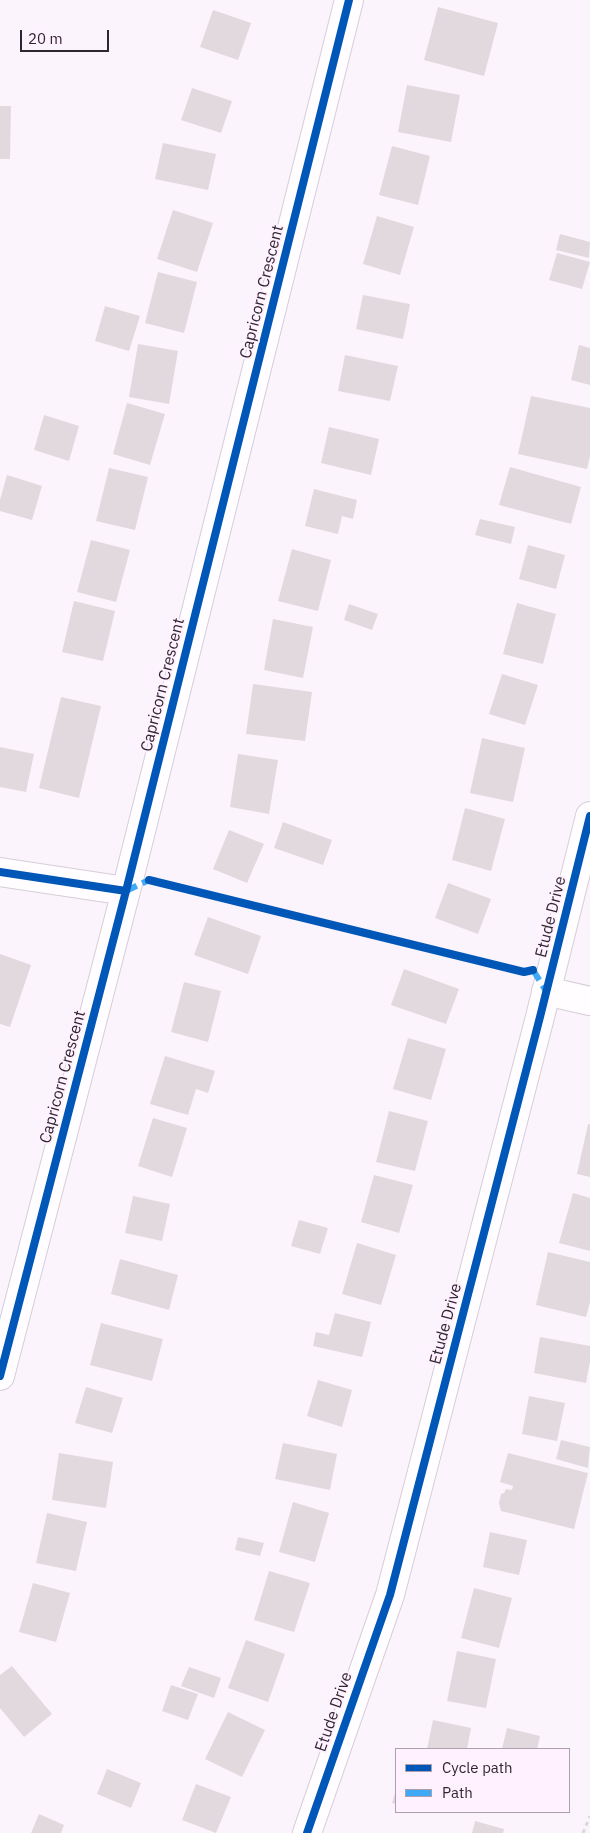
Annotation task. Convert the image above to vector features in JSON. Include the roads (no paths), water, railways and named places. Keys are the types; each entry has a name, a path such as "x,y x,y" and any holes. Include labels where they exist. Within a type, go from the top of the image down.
{"street":[{"name":"Capricorn Crescent","path":"0,1376 126,891 349,0"},
{"name":"Etude Drive","path":"307,1833 390,1595 590,816"},
{"path":"0,872 126,891"},
{"path":"546,991 590,1001"}]}
